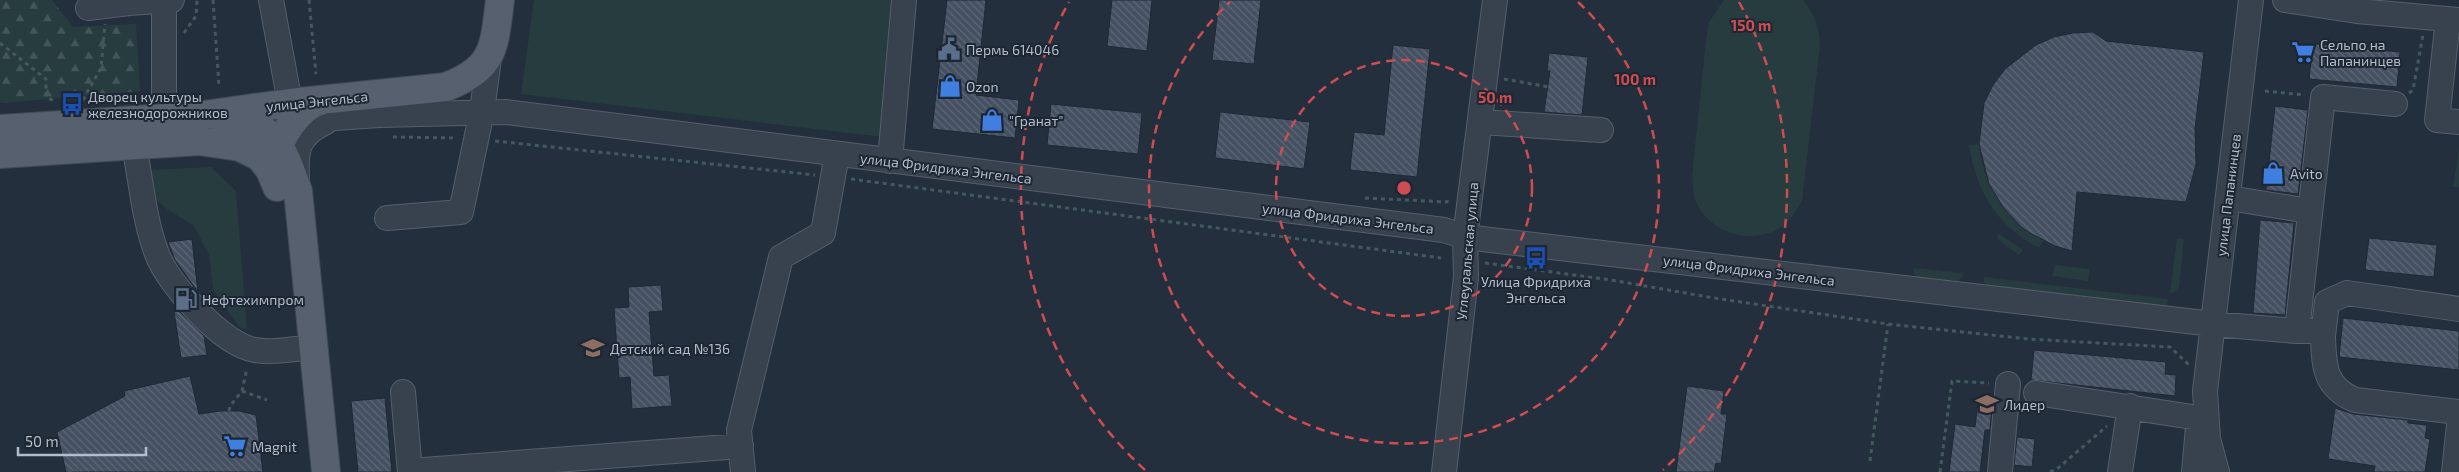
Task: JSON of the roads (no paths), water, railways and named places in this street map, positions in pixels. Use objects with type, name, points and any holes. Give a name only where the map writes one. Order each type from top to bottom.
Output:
[{"type":"main road","points":[[419,90],[446,87],[468,78],[489,58],[500,0]]},
{"type":"main road","name":"улица Энгельса","points":[[0,130],[196,116],[281,127],[334,108],[419,90]]},
{"type":"main road","points":[[196,116],[281,127],[277,157],[288,192],[326,472]]},
{"type":"main road","points":[[184,142],[199,141],[240,147],[260,157],[288,192],[297,350],[310,472]]},
{"type":"main road","name":"улица Энгельса","points":[[0,154],[184,142]]},
{"type":"street","points":[[96,7],[129,2],[172,0]]},
{"type":"street","points":[[271,0],[281,127]]},
{"type":"street","points":[[890,161],[904,0]]},
{"type":"street","name":"Углеуральская улица","points":[[1444,472],[1466,277],[1465,238],[1495,0]]},
{"type":"street","name":"улица Папанинцев","points":[[2217,472],[2208,439],[2206,391],[2252,0]]},
{"type":"street","points":[[2285,0],[2357,11],[2444,19],[2437,120],[2459,122]]},
{"type":"street","points":[[164,1],[164,118]]},
{"type":"street","points":[[388,218],[461,212],[482,111],[489,58]]},
{"type":"street","name":"улица Энгельса","points":[[419,90],[482,111]]},
{"type":"street","points":[[2297,331],[2323,97],[2395,104]]},
{"type":"street","name":"улица Энгельса","points":[[288,192],[300,143],[308,131],[334,108],[482,111]]},
{"type":"street","name":"улица Фридриха Энгельса","points":[[482,111],[506,112],[835,166],[890,161],[1444,230],[1465,238],[2213,324],[2314,331],[2323,336]]},
{"type":"street","points":[[1481,122],[1502,125],[1601,130]]},
{"type":"street","name":"улица Энгельса","points":[[184,142],[281,127]]},
{"type":"street","points":[[134,145],[141,188],[160,262],[195,309],[228,340],[255,350],[297,350]]},
{"type":"street","points":[[743,472],[740,430],[781,257],[824,233],[835,166]]},
{"type":"street","points":[[2229,198],[2310,210]]},
{"type":"street","points":[[2459,309],[2347,293],[2327,302],[2323,336],[2328,374],[2331,382],[2341,393],[2356,400],[2459,412]]},
{"type":"street","points":[[2000,472],[2008,384]]},
{"type":"street","name":"улица Папанинцев","points":[[2194,472],[2199,418],[2206,391]]},
{"type":"street","points":[[403,392],[410,471],[563,466],[741,446]]},
{"type":"street","points":[[2036,393],[2199,418]]},
{"type":"street","points":[[2120,472],[2130,406]]},
{"type":"street","points":[[2454,472],[2459,425]]},
{"type":"place","name":"Пермь 614046","points":[[949,49]]},
{"type":"place","name":"Сельпо на Папанинцев","points":[[2303,52]]},
{"type":"place","name":"Ozon","points":[[950,86]]},
{"type":"place","name":"Дворец культуры железнодорожников","points":[[72,104]]},
{"type":"place","name":"\"Гранат\"","points":[[992,120]]},
{"type":"place","name":"Avito","points":[[2273,173]]},
{"type":"place","name":"Улица Фридриха Энгельса","points":[[1536,258]]},
{"type":"place","name":"Нефтехимпром","points":[[186,299]]},
{"type":"place","name":"Детский сад №136","points":[[593,348]]},
{"type":"place","name":"Лидер","points":[[1987,404]]},
{"type":"place","name":"Magnit","points":[[235,446]]}]
